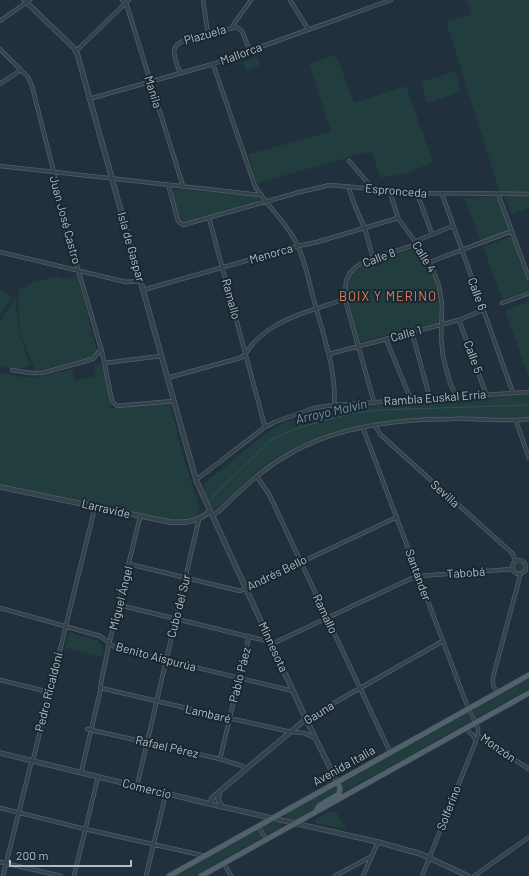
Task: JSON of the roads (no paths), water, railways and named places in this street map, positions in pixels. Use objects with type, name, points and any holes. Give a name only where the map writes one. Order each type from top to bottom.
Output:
[{"type":"main road","name":"Avenida Italia","points":[[169,876],[529,675]]},
{"type":"main road","points":[[201,876],[529,693]]},
{"type":"main road","points":[[314,813],[319,806],[339,794],[340,788],[337,782]]},
{"type":"street","points":[[122,0],[126,3]]},
{"type":"street","points":[[0,21],[27,1],[76,51],[129,0]]},
{"type":"street","points":[[203,0],[208,34]]},
{"type":"street","points":[[231,28],[250,0]]},
{"type":"street","points":[[290,0],[308,29]]},
{"type":"street","name":"Mallorca","points":[[89,99],[213,64],[391,0]]},
{"type":"street","name":"Manila","points":[[126,3],[182,186]]},
{"type":"street","name":"Plazuela","points":[[180,73],[174,55],[174,48],[181,42],[231,28],[238,28],[242,31],[250,51]]},
{"type":"street","name":"Juan José Castro","points":[[0,49],[28,77],[32,86],[55,177],[55,190],[105,363],[112,401],[117,406],[174,401]]},
{"type":"street","name":"Isla de Gaspar","points":[[76,51],[196,480],[210,514]]},
{"type":"street","points":[[213,64],[255,186],[260,195],[288,230],[302,254],[329,354],[336,391],[334,405]]},
{"type":"street","points":[[0,84],[21,70]]},
{"type":"street","points":[[349,161],[374,190]]},
{"type":"street","points":[[0,166],[260,195]]},
{"type":"street","name":"Espronceda","points":[[168,184],[178,221],[182,224],[330,185],[390,192],[442,194],[529,194]]},
{"type":"street","points":[[348,186],[354,206],[365,229],[373,258]]},
{"type":"street","name":"Calle 4","points":[[390,192],[398,218],[430,262],[436,277],[442,306],[441,338],[444,363],[456,396]]},
{"type":"street","points":[[417,193],[432,234]]},
{"type":"street","name":"Calle 6","points":[[442,194],[513,393]]},
{"type":"street","points":[[498,194],[529,278]]},
{"type":"street","name":"Ramallo","points":[[209,218],[265,427]]},
{"type":"street","name":"Menorca","points":[[143,290],[365,229],[398,218]]},
{"type":"street","points":[[416,241],[453,226]]},
{"type":"street","points":[[430,262],[512,231]]},
{"type":"street","name":"Calle 8","points":[[345,299],[346,281],[356,267],[366,260],[418,244]]},
{"type":"street","points":[[0,252],[126,282],[141,281]]},
{"type":"street","points":[[502,303],[529,294]]},
{"type":"street","points":[[167,378],[240,358],[246,355],[252,344],[275,326],[289,318],[345,299],[374,402]]},
{"type":"street","name":"Calle 1","points":[[329,354],[459,320],[483,310]]},
{"type":"street","name":"Calle 5","points":[[459,320],[486,394]]},
{"type":"street","points":[[412,332],[430,398]]},
{"type":"street","points":[[386,339],[411,400]]},
{"type":"street","points":[[12,370],[42,373],[93,359],[101,349]]},
{"type":"street","points":[[105,363],[161,356]]},
{"type":"street","name":"Rambla Euskal Erría","points":[[196,480],[265,427],[314,408],[374,402],[529,392]]},
{"type":"street","name":"Rambla Euskal Erría","points":[[210,514],[218,512],[274,463],[293,452],[329,437],[375,425],[404,421],[454,418],[529,419]]},
{"type":"street","points":[[516,420],[529,458]]},
{"type":"street","name":"Sevilla","points":[[375,425],[380,434],[512,553],[516,561]]},
{"type":"street","name":"Santander","points":[[363,428],[468,708],[475,722]]},
{"type":"street","name":"Ramallo","points":[[257,477],[266,488],[390,752]]},
{"type":"street","name":"Larravide","points":[[0,487],[174,523],[189,522],[210,514]]},
{"type":"street","name":"Pedro Ricaldoni","points":[[3,876],[95,507]]},
{"type":"street","name":"Minnesota","points":[[210,514],[337,782]]},
{"type":"street","name":"Miguel Ángel","points":[[81,773],[92,730],[109,644],[140,517]]},
{"type":"street","name":"Andrés Bello","points":[[129,564],[240,591],[396,517]]},
{"type":"street","name":"Cubo del Sur","points":[[137,786],[199,519]]},
{"type":"street","points":[[520,574],[516,573],[512,569],[512,566],[516,561],[529,563]]},
{"type":"street","points":[[523,562],[525,565],[525,570]]},
{"type":"street","points":[[497,692],[493,685],[493,677],[520,574],[529,567]]},
{"type":"street","name":"Tabobá","points":[[419,576],[512,569]]},
{"type":"street","points":[[119,605],[276,642],[419,576]]},
{"type":"street","name":"Benito Aispurúa","points":[[0,608],[100,636],[116,648],[293,691]]},
{"type":"street","name":"Pablo Páez","points":[[220,760],[249,636]]},
{"type":"street","name":"Gauna","points":[[210,804],[212,798],[306,719],[443,641]]},
{"type":"street","points":[[0,680],[49,692]]},
{"type":"street","name":"Lambaré","points":[[101,688],[156,702],[291,732],[304,733],[315,738]]},
{"type":"street","name":"Monzón","points":[[475,722],[478,728],[478,736],[529,769]]},
{"type":"street","name":"Rafael Pérez","points":[[87,729],[220,760],[242,766],[246,769]]},
{"type":"street","points":[[463,729],[470,731],[475,740]]},
{"type":"street","name":"Solferino","points":[[422,876],[475,740],[478,736]]},
{"type":"street","name":"Comercio","points":[[0,753],[222,807],[378,842],[421,854],[468,876]]},
{"type":"street","points":[[74,876],[98,777]]},
{"type":"street","points":[[220,791],[218,799],[222,807]]},
{"type":"street","points":[[146,876],[166,793]]},
{"type":"street","points":[[0,808],[85,830],[205,856]]},
{"type":"street","points":[[258,826],[266,839]]},
{"type":"street","points":[[474,876],[529,837]]},
{"type":"street","points":[[362,876],[378,842]]},
{"type":"street","points":[[334,876],[372,856]]},
{"type":"street","points":[[0,862],[60,876]]},
{"type":"street","points":[[224,863],[231,876]]},
{"type":"waterway","name":"Arroyo Malvín","points":[[211,498],[271,440],[295,429],[349,414],[379,410],[529,405]]},
{"type":"district","name":"BOIX Y MERINO","points":[[388,296]]}]
